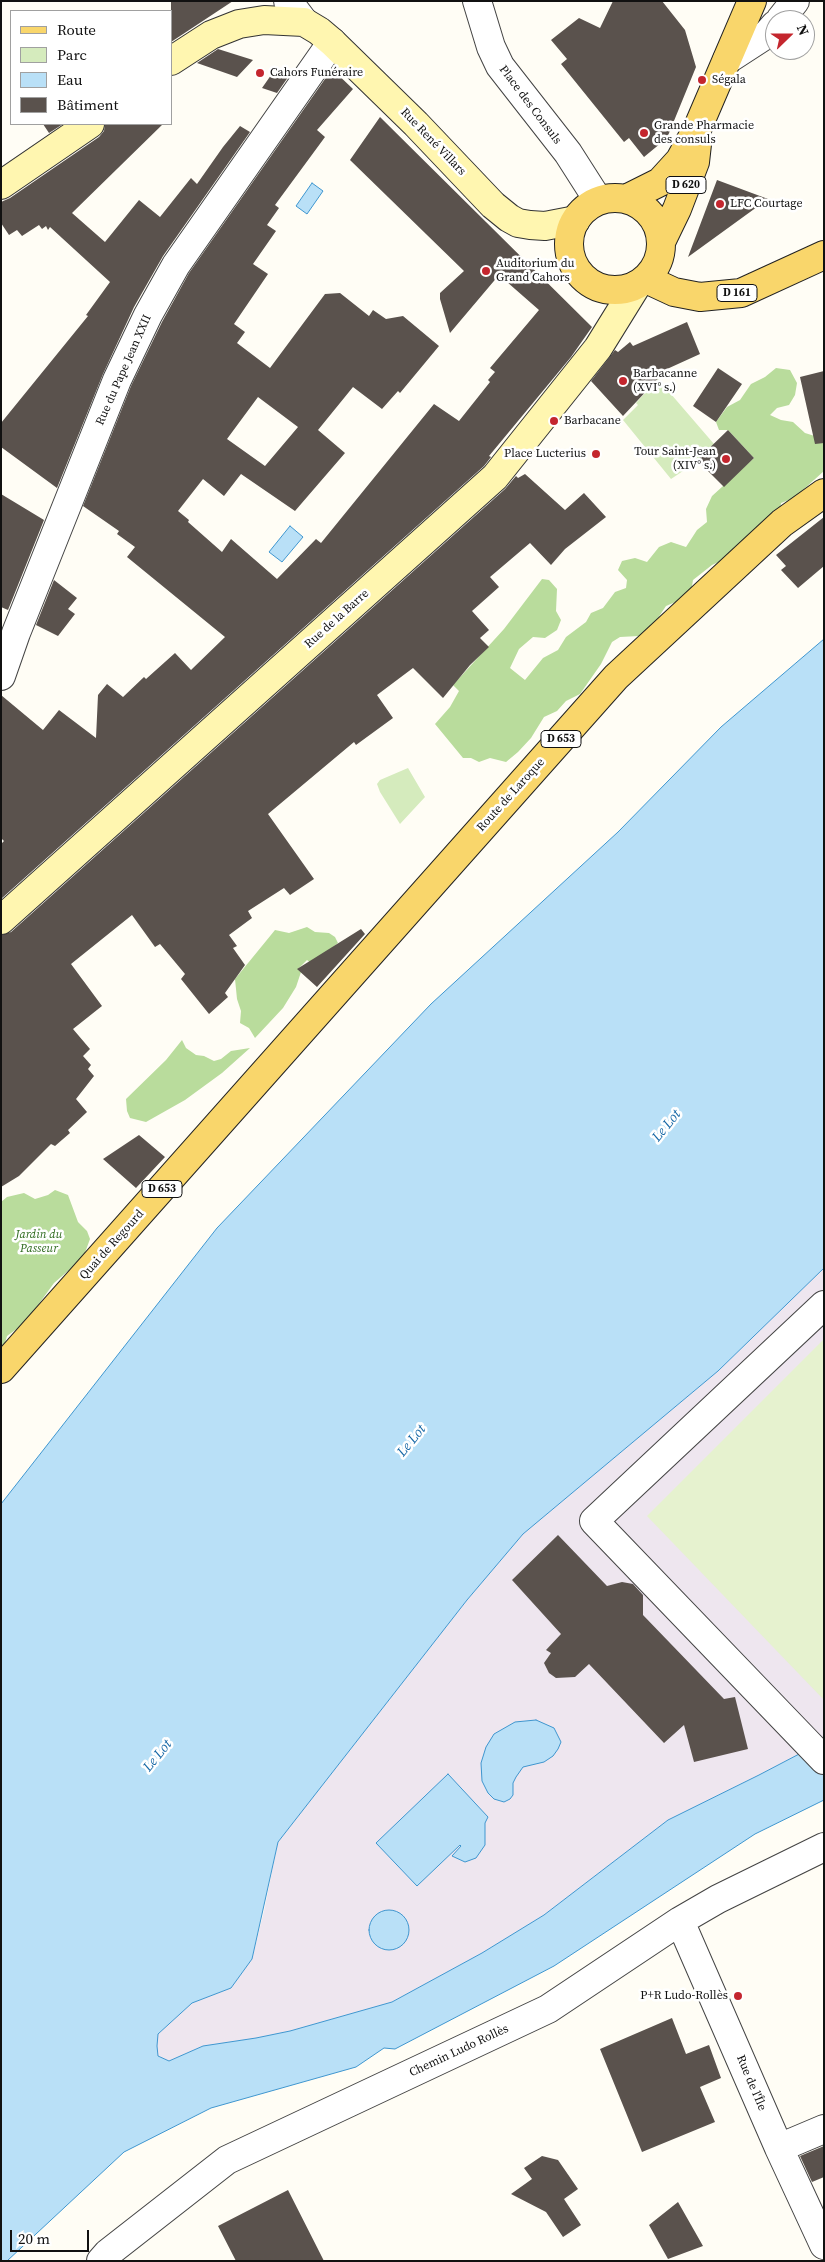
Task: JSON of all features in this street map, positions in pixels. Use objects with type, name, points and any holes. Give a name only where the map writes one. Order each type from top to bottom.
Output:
[{"type":"main road","name":"D 620","points":[[626,199],[660,182],[680,160],[698,128],[752,1]]},
{"type":"main road","points":[[172,60],[211,35],[239,24],[296,12]]},
{"type":"main road","name":"Rue René Villars","points":[[296,12],[332,42],[416,124],[493,205],[509,218],[518,224],[538,226],[576,220]]},
{"type":"main road","points":[[1,185],[89,125]]},
{"type":"main road","name":"D 620","points":[[662,240],[677,209],[695,162],[698,128]]},
{"type":"main road","points":[[626,199],[639,205],[650,214],[658,226],[662,240],[658,261],[642,282],[623,291],[599,288],[587,281],[577,271],[571,258],[570,232],[584,210],[598,200],[626,199]]},
{"type":"main road","name":"D 161","points":[[642,282],[674,292],[700,297],[741,293],[824,255]]},
{"type":"main road","name":"Rue de la Barre","points":[[1,920],[495,477],[598,348],[642,282]]},
{"type":"main road","name":"Route de Laroque","points":[[321,1008],[616,677],[782,523],[824,493]]},
{"type":"main road","name":"Quai de Regourd","points":[[1,1369],[321,1008]]},
{"type":"street","name":"Place des Consuls","points":[[478,1],[491,47],[500,66],[568,153],[598,200]]},
{"type":"street","points":[[727,60],[765,36]]},
{"type":"street","name":"Rue du Pape Jean XXII","points":[[1,676],[16,633],[117,380],[148,315],[176,265],[332,42]]},
{"type":"street","points":[[824,1306],[594,1521],[824,1760]]},
{"type":"street","name":"Chemin Ludo Rollès","points":[[101,2261],[226,2160],[548,2009],[680,1921],[718,1899],[824,1847]]},
{"type":"street","name":"Rue de l'Île","points":[[680,1921],[779,2148],[824,2245]]},
{"type":"street","points":[[779,2148],[824,2129]]},
{"type":"shaded area","points":[[824,1268],[824,1741],[668,1820],[544,1915],[482,1953],[392,2002],[290,2031],[203,2046],[169,2061],[158,2056],[158,2034],[192,2003],[231,1988],[252,1959],[278,1842],[467,1600],[523,1534],[718,1371]]},
{"type":"green space","points":[[776,368],[790,370],[797,383],[795,395],[789,405],[777,408],[770,415],[781,420],[793,422],[805,433],[818,437],[824,427],[824,471],[794,498],[781,503],[780,512],[736,554],[712,565],[693,580],[691,592],[685,598],[666,606],[652,627],[639,636],[620,637],[612,642],[601,664],[580,694],[566,701],[557,711],[544,717],[531,738],[506,762],[490,758],[479,762],[471,758],[463,758],[435,724],[450,707],[459,691],[453,685],[504,629],[542,579],[549,580],[557,589],[556,611],[561,620],[557,630],[545,638],[533,637],[519,649],[510,668],[525,680],[543,658],[558,650],[566,637],[586,622],[591,613],[603,608],[615,592],[626,588],[627,580],[618,570],[622,561],[635,558],[647,562],[659,547],[671,542],[686,547],[697,530],[707,522],[706,509],[712,496],[754,458],[728,430],[719,430],[716,422],[727,407],[740,400],[751,384],[765,377]]},
{"type":"green space","points":[[658,379],[714,444],[698,461],[671,479],[623,420],[638,405],[636,403]]},
{"type":"green space","points":[[408,768],[425,797],[400,824],[377,784],[380,780]]},
{"type":"green space","points":[[307,927],[315,932],[329,933],[335,937],[338,943],[312,964],[307,960],[298,969],[301,972],[296,987],[283,1008],[255,1038],[249,1028],[240,1023],[241,1011],[237,999],[235,979],[275,930],[289,933]]},
{"type":"green space","points":[[182,1040],[186,1048],[196,1055],[204,1056],[214,1061],[221,1059],[231,1051],[250,1048],[222,1073],[185,1100],[146,1122],[130,1118],[126,1099],[166,1060]]},
{"type":"green space","name":"Jardin du Passeur","points":[[55,1190],[68,1195],[78,1222],[87,1231],[90,1239],[83,1258],[54,1283],[25,1323],[7,1336],[1,1357],[1,1202],[7,1197],[24,1193],[35,1199],[48,1195]]},
{"type":"green space","points":[[824,1339],[824,1700],[647,1516]]},
{"type":"water","points":[[312,183],[323,191],[307,214],[296,206]]},
{"type":"water","points":[[290,526],[303,537],[282,562],[269,552]]},
{"type":"water","name":"Le Lot","points":[[824,639],[824,1268],[718,1371],[523,1534],[467,1600],[278,1842],[252,1959],[231,1988],[192,2003],[158,2034],[158,2056],[169,2061],[203,2046],[290,2031],[392,2002],[482,1953],[544,1915],[668,1820],[824,1741],[824,1800],[755,1834],[554,1966],[395,2049],[384,2048],[356,2067],[211,2108],[124,2152],[7,2261],[1,2261],[1,1504],[217,1228],[431,1004],[618,832],[721,727]]},
{"type":"water","points":[[536,1720],[554,1728],[561,1742],[558,1749],[553,1756],[544,1762],[523,1767],[513,1783],[513,1795],[510,1799],[504,1802],[494,1799],[488,1793],[482,1781],[481,1763],[486,1747],[494,1734],[515,1722]]},
{"type":"water","points":[[448,1774],[488,1817],[485,1823],[485,1845],[476,1858],[465,1862],[452,1856],[460,1845],[417,1886],[376,1843]]},
{"type":"water","points":[[389,1910],[403,1916],[409,1930],[403,1944],[389,1950],[375,1944],[369,1930],[375,1916]]},
{"type":"building","points":[[171,1],[233,1],[172,41]]},
{"type":"building","points":[[613,1],[662,1],[685,30],[696,67],[667,138],[644,157],[629,138],[624,142],[561,64],[567,59],[551,40],[579,18],[600,28]]},
{"type":"building","points":[[218,49],[253,60],[237,77],[197,63]]},
{"type":"building","points":[[276,68],[291,73],[277,93],[262,88]]},
{"type":"building","points":[[332,69],[353,89],[317,130],[325,137],[275,205],[279,208],[267,225],[276,231],[253,264],[268,274],[234,324],[245,332],[237,343],[270,368],[325,294],[340,293],[369,316],[373,310],[386,319],[403,316],[439,346],[400,393],[398,391],[382,409],[353,387],[318,430],[345,453],[295,511],[241,474],[224,496],[203,479],[178,511],[222,552],[231,539],[277,579],[316,539],[321,543],[434,404],[459,421],[490,382],[488,380],[495,372],[490,368],[539,310],[499,275],[450,333],[440,293],[464,271],[350,160],[380,117],[592,327],[571,357],[489,456],[491,457],[484,466],[1,899],[1,844],[4,841],[1,838],[1,695],[43,730],[59,710],[96,738],[98,695],[107,684],[123,697],[144,677],[146,679],[175,653],[191,670],[225,637],[127,557],[135,547],[117,534],[119,531],[83,506],[131,386],[162,322],[189,273]],"holes":[[[258,397],[298,427],[265,466],[227,439]]]},
{"type":"building","points":[[44,125],[61,125],[49,133]]},
{"type":"building","points":[[105,125],[162,125],[72,213],[105,242],[139,200],[160,217],[191,178],[197,184],[240,126],[250,132],[163,256],[134,307],[103,374],[57,488],[1,447],[1,423],[88,316],[86,315],[110,282],[50,227],[48,230],[46,226],[42,229],[39,225],[22,236],[17,230],[9,235],[1,223],[1,202],[10,198],[99,137],[104,131]]},
{"type":"building","points":[[717,180],[768,199],[688,257]]},
{"type":"building","points":[[687,322],[700,354],[667,369],[623,416],[591,381],[615,350],[618,352],[630,342],[633,346]]},
{"type":"building","points":[[718,368],[742,384],[716,422],[693,406]]},
{"type":"building","points":[[824,371],[824,443],[815,444],[800,377]]},
{"type":"building","name":"Tour Saint-Jean (XIV° s.)","points":[[728,430],[754,458],[724,487],[697,460]]},
{"type":"building","points":[[525,474],[565,510],[584,493],[606,517],[565,549],[551,565],[530,543],[490,577],[499,587],[472,611],[489,630],[480,638],[489,647],[470,665],[443,698],[413,668],[377,695],[393,718],[356,745],[354,742],[268,814],[314,879],[290,895],[284,888],[248,911],[252,918],[229,935],[237,946],[233,948],[245,965],[225,993],[228,997],[209,1014],[181,979],[185,974],[160,944],[155,947],[132,915],[71,964],[102,1006],[73,1029],[90,1049],[83,1056],[91,1065],[88,1069],[94,1076],[76,1099],[87,1112],[68,1130],[70,1133],[55,1146],[51,1144],[19,1176],[1,1187],[1,935],[11,932],[505,489],[516,476],[518,478]]},
{"type":"building","points":[[1,494],[44,520],[8,610],[1,607]]},
{"type":"building","points":[[824,517],[824,566],[798,588],[781,570],[786,566],[776,555]]},
{"type":"building","points":[[54,580],[77,598],[68,609],[75,614],[58,636],[36,625]]},
{"type":"building","points":[[361,929],[365,934],[317,987],[297,969]]},
{"type":"building","points":[[139,1135],[165,1157],[136,1188],[103,1159]]},
{"type":"building","points":[[558,1535],[607,1586],[622,1582],[633,1584],[643,1595],[643,1615],[724,1699],[735,1697],[748,1749],[694,1762],[684,1725],[664,1743],[589,1664],[575,1677],[556,1678],[549,1673],[544,1663],[551,1653],[546,1650],[561,1634],[512,1580]]},
{"type":"building","points":[[672,2018],[686,2054],[709,2045],[721,2078],[700,2087],[715,2122],[642,2152],[600,2049]]},
{"type":"building","points":[[824,2146],[824,2177],[812,2182],[800,2156]]},
{"type":"building","points":[[542,2156],[558,2160],[578,2189],[564,2199],[581,2225],[563,2237],[546,2212],[511,2194],[532,2179],[524,2168]]},
{"type":"building","points":[[288,2190],[324,2261],[236,2261],[218,2226]]},
{"type":"building","points":[[678,2202],[703,2246],[668,2259],[649,2225]]},
{"type":"place","name":"Cahors Funéraire","points":[[260,73]]},
{"type":"place","name":"Ségala","points":[[702,80]]},
{"type":"place","name":"Grande Pharmacie des consuls","points":[[644,133]]},
{"type":"place","name":"LFC Courtage","points":[[720,204]]},
{"type":"place","name":"Auditorium du Grand Cahors","points":[[486,271]]},
{"type":"place","name":"Barbacanne (XVI° s.)","points":[[623,381]]},
{"type":"place","name":"Barbacane","points":[[554,421]]},
{"type":"place","name":"Place Lucterius","points":[[596,454]]},
{"type":"place","name":"Tour Saint-Jean (XIV° s.)","points":[[726,459]]},
{"type":"place","name":"P+R Ludo-Rollès","points":[[738,1996]]}]
